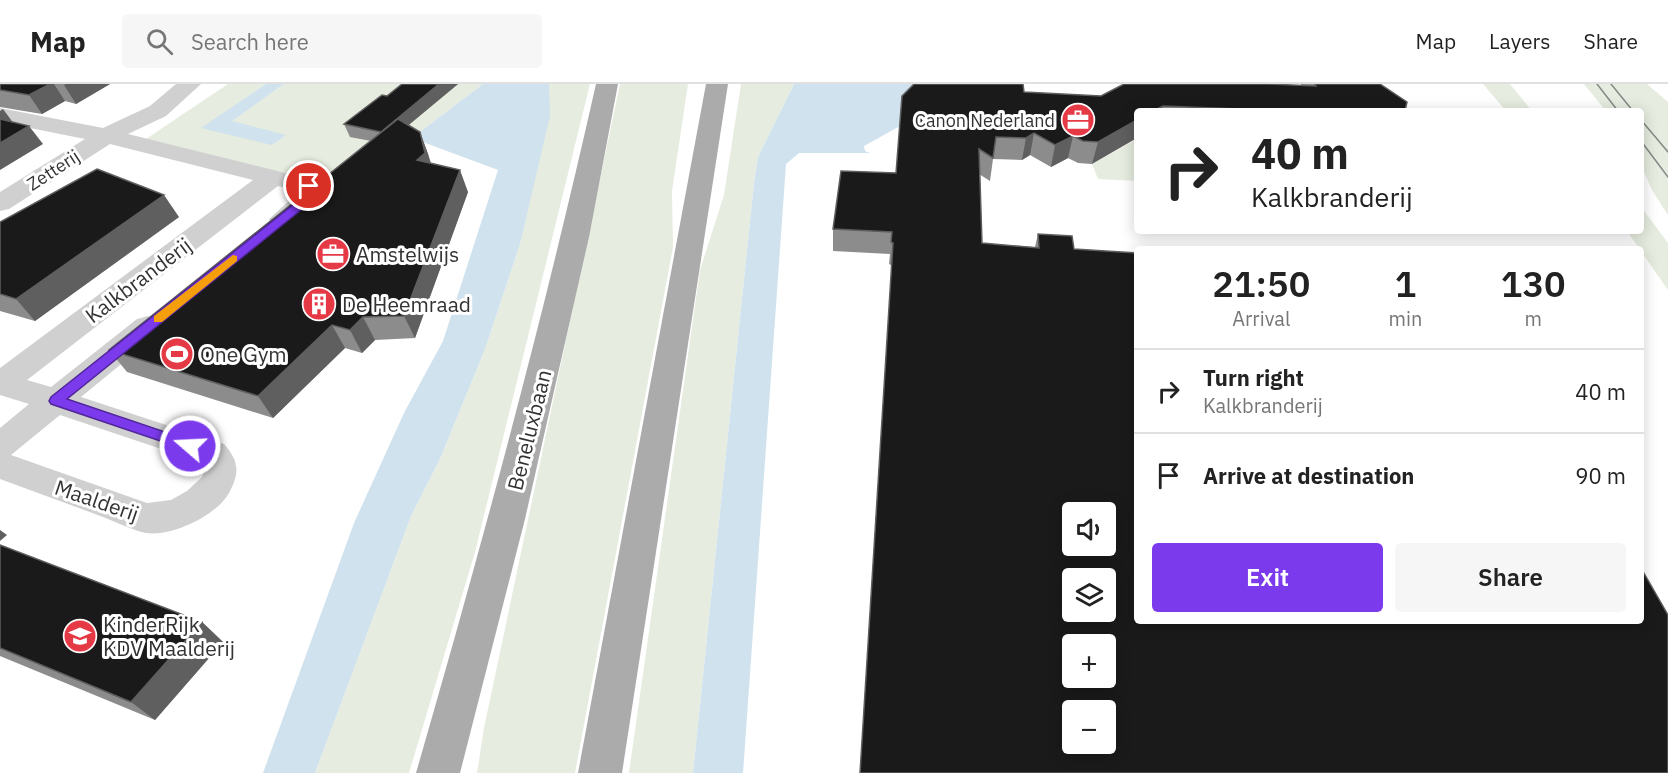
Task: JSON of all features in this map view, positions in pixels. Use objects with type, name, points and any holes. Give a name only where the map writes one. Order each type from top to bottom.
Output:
[{"type":"main road","name":"Beneluxbaan","points":[[438,773],[513,496],[575,237],[607,84]]},
{"type":"main road","points":[[600,773],[717,84]]},
{"type":"street","name":"Zetterij","points":[[106,136],[127,112],[160,84]]},
{"type":"street","name":"Zetterij","points":[[0,203],[106,136],[158,111],[190,84]]},
{"type":"street","points":[[0,115],[106,136],[309,186],[313,191],[308,198],[261,236]]},
{"type":"street","name":"Kalkbranderij","points":[[1,384],[273,177]]},
{"type":"street","name":"Kalkbranderij","points":[[0,446],[168,311]]},
{"type":"street","name":"Maalderij","points":[[0,465],[147,518],[171,515],[196,504],[211,492],[221,477],[219,459],[212,453],[1,384]]},
{"type":"shaded area","points":[[228,84],[266,84],[202,128],[231,121],[284,84],[483,84],[412,138],[339,185],[143,141]]},
{"type":"shaded area","points":[[549,84],[590,84],[475,552],[409,773],[315,773],[411,516],[440,459],[485,349],[520,244]]},
{"type":"shaded area","points":[[620,84],[688,84],[672,191],[673,247],[575,773],[477,773],[484,728]]},
{"type":"shaded area","points":[[741,84],[794,84],[758,157],[754,183],[693,773],[629,773],[700,270],[724,195]]},
{"type":"shaded area","points":[[1483,84],[1510,84],[1530,108],[1503,108]]},
{"type":"shaded area","points":[[1584,84],[1647,84],[1668,102],[1668,215],[1652,190],[1644,172],[1644,108],[1604,108]]},
{"type":"shaded area","points":[[1134,141],[1134,181],[1098,179],[1092,164]]},
{"type":"shaded area","points":[[1644,211],[1668,243],[1668,290],[1644,255],[1644,246],[1637,246],[1629,234],[1644,234]]},
{"type":"water","points":[[266,84],[284,84],[232,121],[286,135],[272,145],[201,128]]},
{"type":"water","points":[[483,84],[549,84],[550,116],[520,244],[485,349],[440,459],[411,516],[315,773],[263,773],[354,523],[404,413],[443,341],[498,170],[412,138]]},
{"type":"water","points":[[794,84],[990,84],[902,117],[900,126],[864,146],[865,151],[870,153],[799,153],[786,164],[743,773],[693,773],[754,183],[758,157]]},
{"type":"building","points":[[0,84],[50,84],[29,95],[0,90]]},
{"type":"building","points":[[402,84],[439,84],[381,132],[344,124],[382,95],[387,96]]},
{"type":"building","points":[[914,84],[1023,84],[1024,92],[1101,96],[1124,84],[1316,86],[1315,84],[1380,84],[1407,102],[1406,108],[1163,106],[1134,108],[1134,122],[1098,142],[1083,141],[1073,136],[1055,145],[1034,133],[1026,138],[996,137],[993,158],[979,149],[982,243],[1039,248],[1038,234],[1072,236],[1074,249],[1134,253],[1134,624],[1644,624],[1644,573],[1668,615],[1668,773],[860,773],[893,243],[891,242],[892,232],[833,229],[841,171],[896,173],[902,96]]},
{"type":"building","points":[[0,119],[29,126],[0,143]]},
{"type":"building","name":"De Heemraad","points":[[398,119],[420,132],[425,153],[417,160],[460,170],[404,316],[363,317],[350,330],[332,325],[258,396],[109,350]]},
{"type":"building","points":[[97,169],[164,195],[16,299],[0,294],[0,222]]},
{"type":"building","points":[[0,545],[202,622],[131,702],[0,648]]},
{"type":"tram line","points":[[1597,84],[1616,108]]},
{"type":"tram line","points":[[1611,84],[1631,108]]},
{"type":"tram line","points":[[1644,124],[1668,152]]},
{"type":"tram line","points":[[1644,145],[1668,177]]},
{"type":"slow traffic","points":[[158,319],[233,259]]},
{"type":"place","name":"Canon Nederland","points":[[1078,120]]},
{"type":"place","name":"Amstelwijs","points":[[333,254]]},
{"type":"place","name":"De Heemraad","points":[[319,304]]},
{"type":"place","name":"One Gym","points":[[177,354]]},
{"type":"place","name":"KinderRijk KDV Maalderij","points":[[80,636]]},
{"type":"route","points":[[190,446],[56,401],[308,198],[313,191],[309,186]]}]
